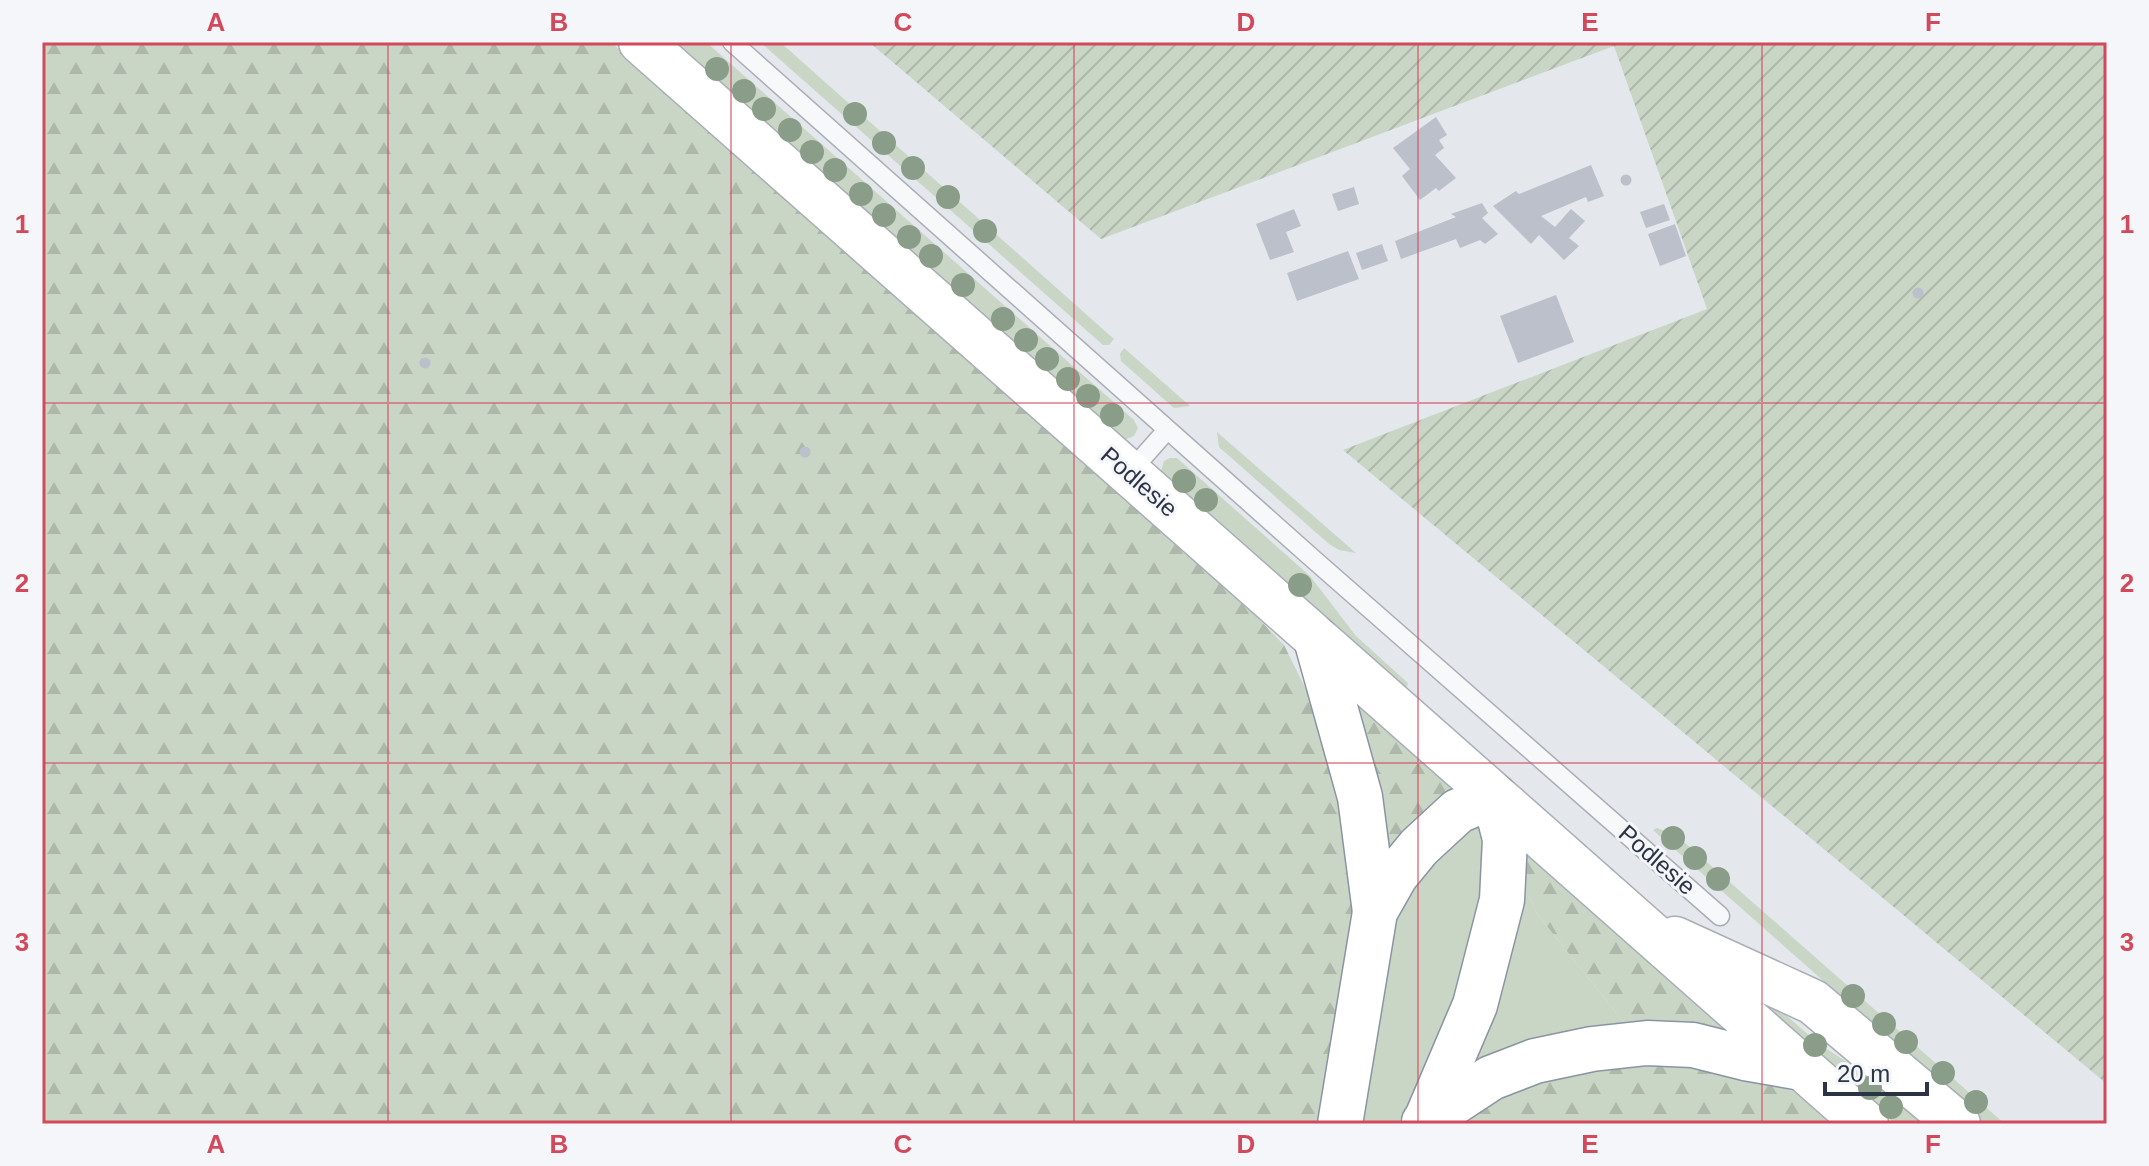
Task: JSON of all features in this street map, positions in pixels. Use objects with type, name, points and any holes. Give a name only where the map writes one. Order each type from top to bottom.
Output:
[{"type":"main road","name":"Podlesie","points":[[641,42],[1866,1124]]},
{"type":"main road","points":[[1316,639],[1360,797],[1375,912],[1340,1124]]},
{"type":"main road","points":[[1375,912],[1396,875],[1419,847],[1458,811],[1494,796],[1505,839],[1502,900],[1475,1005],[1424,1122]]},
{"type":"main road","name":"Podlesie","points":[[1637,923],[1813,1002],[1958,1124]]},
{"type":"main road","points":[[1424,1122],[1491,1078],[1535,1061],[1592,1049],[1647,1043],[1693,1045],[1802,1068]]},
{"type":"lane","name":"Podlesie","points":[[732,42],[1720,916]]},
{"type":"lane","points":[[1129,473],[1167,430]]},
{"type":"green space","points":[[42,42],[611,42],[1223,582],[1284,645],[1327,732],[1343,789],[1357,925],[1325,1124],[42,1124]]},
{"type":"green space","points":[[665,42],[706,42],[1134,420],[1138,428],[1134,436],[1122,441]]},
{"type":"green space","points":[[760,42],[780,42],[1114,339],[1109,345],[1103,345]]},
{"type":"green space","points":[[869,42],[2107,42],[2107,1084],[1343,450],[1707,309],[1614,46],[1101,239]]},
{"type":"green space","points":[[1124,348],[1190,406],[1174,408],[1121,361],[1120,354]]},
{"type":"green space","points":[[1217,432],[1356,553],[1339,550],[1329,544],[1219,447]]},
{"type":"green space","points":[[1177,458],[1310,576],[1356,636],[1408,683],[1407,687],[1404,689],[1160,474],[1164,461]]},
{"type":"green space","points":[[1355,698],[1460,789],[1386,871]]},
{"type":"green space","points":[[1486,814],[1487,905],[1429,1079],[1397,1124],[1358,1124],[1393,909],[1418,870]]},
{"type":"green space","points":[[1657,828],[1676,835],[2005,1124],[1985,1124],[1653,830]]},
{"type":"green space","points":[[1527,849],[1735,1033],[1630,1030],[1538,915],[1516,871]]},
{"type":"green space","points":[[1516,871],[1538,915],[1630,1030],[1455,1087]]},
{"type":"green space","points":[[1762,994],[1819,1044],[1901,1097],[1931,1124],[1895,1124],[1755,1001]]},
{"type":"green space","points":[[1651,1059],[1756,1076],[1802,1095],[1834,1124],[1456,1124],[1514,1084]]},
{"type":"building","points":[[1436,117],[1447,135],[1439,140],[1444,148],[1435,155],[1456,178],[1420,200],[1402,176],[1410,169],[1393,148]]},
{"type":"building","points":[[1591,165],[1604,196],[1588,202],[1586,197],[1541,216],[1555,227],[1571,209],[1585,221],[1569,238],[1579,246],[1564,260],[1539,235],[1531,244],[1493,206],[1516,191],[1519,194]]},
{"type":"building","points":[[1626,174],[1632,180],[1626,186],[1620,180]]},
{"type":"building","points":[[1354,187],[1359,204],[1338,211],[1332,194]]},
{"type":"building","points":[[1482,203],[1488,213],[1482,218],[1498,234],[1485,244],[1480,240],[1460,248],[1456,239],[1401,259],[1395,241],[1456,217],[1451,214]]},
{"type":"building","points":[[1664,204],[1670,220],[1646,228],[1640,212]]},
{"type":"building","points":[[1294,209],[1301,226],[1286,232],[1294,252],[1270,260],[1256,224]]},
{"type":"building","points":[[1675,224],[1686,256],[1660,266],[1648,234]]},
{"type":"building","points":[[1382,244],[1388,261],[1362,270],[1356,253]]},
{"type":"building","points":[[1348,251],[1359,279],[1297,301],[1287,273]]},
{"type":"building","points":[[1918,287],[1924,293],[1918,299],[1912,293]]},
{"type":"building","points":[[1556,295],[1574,342],[1518,363],[1500,316]]},
{"type":"building","points":[[425,357],[431,363],[425,369],[419,363]]},
{"type":"building","points":[[805,446],[811,452],[805,458],[799,452]]}]
